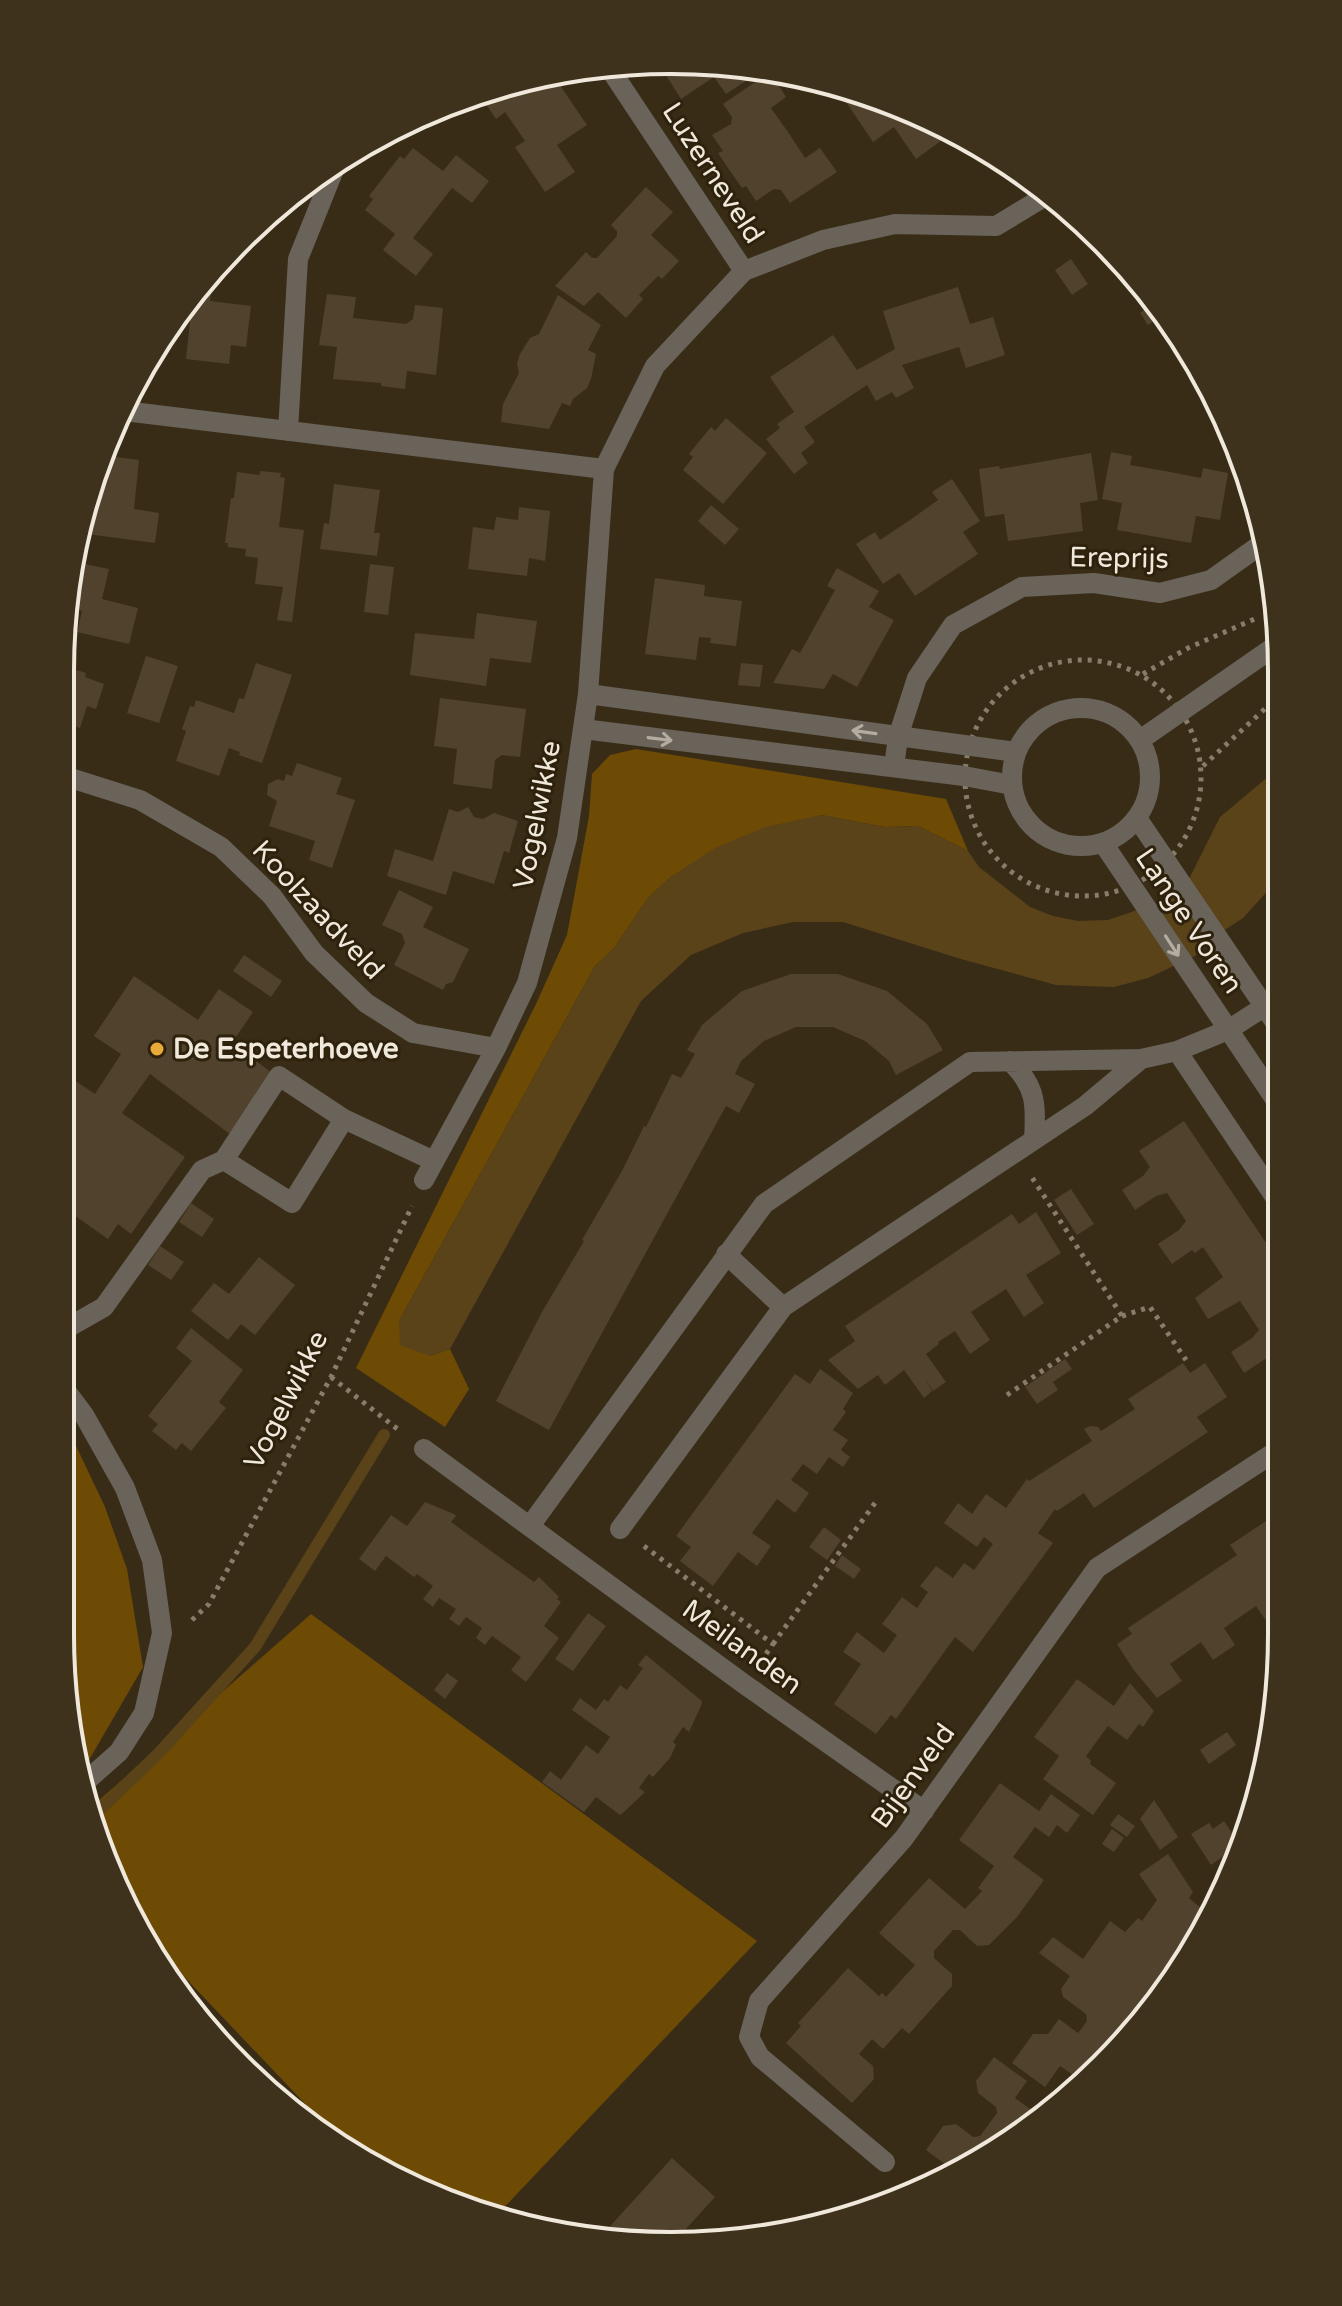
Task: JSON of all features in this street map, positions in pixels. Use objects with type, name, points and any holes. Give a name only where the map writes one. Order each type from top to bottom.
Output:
[{"type":"street","name":"Luzerneveld","points":[[615,77],[744,271]]},
{"type":"street","points":[[288,431],[298,259],[329,182]]},
{"type":"street","name":"Vogelwikke","points":[[424,1180],[496,1048],[527,983],[567,838],[588,694],[604,469],[655,366],[744,271],[823,240],[895,224],[996,226],[1038,200]]},
{"type":"street","points":[[134,412],[604,469]]},
{"type":"street","name":"Ereprijs","points":[[894,767],[898,737],[917,678],[953,625],[1022,587],[1094,583],[1160,593],[1211,580],[1255,548]]},
{"type":"street","points":[[1140,740],[1267,651]]},
{"type":"street","points":[[588,694],[1016,752]]},
{"type":"street","points":[[1085,708],[1106,712],[1125,724],[1140,740],[1148,758],[1151,779],[1147,800],[1137,818],[1122,833],[1103,843],[1083,846],[1062,844],[1043,836],[1028,822],[1017,804],[1012,768],[1016,752],[1028,733],[1044,719],[1064,710],[1085,708]]},
{"type":"street","points":[[583,729],[964,776],[1012,785]]},
{"type":"street","name":"Koolzaadveld","points":[[74,779],[140,800],[221,847],[272,896],[314,953],[366,1003],[413,1033],[496,1048]]},
{"type":"street","name":"Lange Voren","points":[[1137,818],[1238,967],[1268,997]]},
{"type":"street","name":"Lange Voren","points":[[1103,843],[1268,1089]]},
{"type":"street","name":"Lange Voren","points":[[1228,1030],[1268,1004]]},
{"type":"street","points":[[530,1526],[764,1204],[970,1062],[1141,1059],[1177,1051],[1228,1030]]},
{"type":"street","points":[[1177,1051],[1268,1187]]},
{"type":"street","points":[[620,1529],[783,1307],[1085,1106],[1141,1059]]},
{"type":"street","points":[[1010,1061],[1029,1083],[1036,1104],[1034,1140]]},
{"type":"street","points":[[74,1324],[104,1307],[202,1170],[224,1160],[279,1076],[344,1119],[434,1161]]},
{"type":"street","points":[[224,1160],[292,1203],[344,1119]]},
{"type":"street","points":[[726,1254],[783,1307]]},
{"type":"street","points":[[74,1402],[125,1488],[152,1560],[162,1633],[144,1713],[119,1752],[91,1777]]},
{"type":"street","name":"Meilanden","points":[[424,1449],[744,1684],[924,1811]]},
{"type":"street","name":"Bijenveld","points":[[885,2162],[760,2057],[749,2037],[759,2001],[904,1838],[1097,1568],[1268,1456]]},
{"type":"path","points":[[1143,674],[1188,648],[1264,616]]},
{"type":"path","points":[[1074,659],[1109,661],[1143,674],[1165,690],[1178,713],[1196,737],[1202,767],[1201,802],[1188,835],[1138,895],[1093,897],[1054,893],[1018,877],[988,850],[970,815],[964,776],[969,745],[984,712],[1008,685],[1039,667],[1074,659]]},
{"type":"path","points":[[1202,767],[1268,706]]},
{"type":"path","points":[[1015,1152],[1122,1316]]},
{"type":"path","name":"Vogelwikke","points":[[162,1633],[189,1622],[209,1604],[331,1377],[424,1180]]},
{"type":"path","points":[[1007,1395],[1122,1316],[1150,1307],[1186,1360]]},
{"type":"path","points":[[331,1377],[424,1449]]},
{"type":"path","points":[[744,1684],[875,1503]]},
{"type":"path","points":[[620,1529],[773,1644]]},
{"type":"shaded area","points":[[636,749],[946,799],[968,851],[918,826],[885,827],[821,815],[672,876],[648,898],[614,948],[595,966],[399,1321],[430,1356],[450,1349],[469,1389],[445,1427],[356,1368],[567,935],[589,816],[592,774],[610,755]]},
{"type":"shaded area","points":[[1268,777],[1268,890],[1243,918],[1195,956],[1148,978],[1114,987],[1056,985],[843,922],[793,922],[743,933],[691,955],[641,1001],[450,1349],[430,1356],[400,1345],[399,1321],[595,966],[614,948],[648,898],[672,876],[715,848],[765,827],[821,815],[885,827],[918,826],[968,851],[979,867],[1030,907],[1078,921],[1108,920],[1158,903],[1190,877],[1220,817]]},
{"type":"shaded area","points":[[74,1442],[105,1507],[127,1569],[143,1667],[89,1760],[85,1751],[75,1674]]},
{"type":"shaded area","points":[[311,1614],[757,1941],[504,2208],[443,2187],[407,2170],[372,2152],[314,2114],[175,1967],[154,1934],[119,1863],[98,1801]]},
{"type":"building","points":[[665,74],[749,79],[726,94],[714,77],[681,99]]},
{"type":"building","points":[[758,80],[777,83],[786,97],[771,108],[805,158],[820,148],[837,172],[790,203],[781,190],[774,189],[756,201],[746,186],[742,188],[718,153],[723,151],[712,135],[731,124],[732,117],[723,104]]},
{"type":"building","points":[[559,84],[587,125],[557,145],[575,172],[545,192],[515,147],[525,141],[505,112],[496,119],[486,104]]},
{"type":"building","points":[[845,100],[899,119],[942,140],[916,159],[894,127],[873,142]]},
{"type":"building","points":[[413,148],[443,171],[456,155],[489,181],[472,203],[452,188],[413,238],[433,254],[416,276],[383,250],[395,234],[365,210],[373,199],[369,196],[400,156],[404,159]]},
{"type":"building","points":[[646,187],[673,212],[651,235],[679,261],[662,279],[658,276],[639,295],[643,299],[626,318],[598,292],[584,306],[555,286],[586,252],[597,258],[617,236],[611,225]]},
{"type":"building","points":[[1071,259],[1088,284],[1072,295],[1055,270]]},
{"type":"building","points":[[958,287],[970,324],[993,317],[1005,355],[966,368],[959,347],[902,365],[914,388],[896,398],[892,392],[876,401],[867,385],[804,427],[815,442],[801,453],[808,463],[794,474],[766,439],[780,428],[777,424],[794,412],[770,377],[833,335],[857,370],[895,349],[883,311]]},
{"type":"building","points":[[211,290],[210,301],[251,306],[246,347],[231,345],[229,364],[186,359],[190,317]]},
{"type":"building","points":[[327,294],[356,297],[353,318],[406,324],[413,319],[415,305],[443,308],[436,375],[407,371],[405,389],[381,386],[381,383],[333,379],[337,347],[319,345]]},
{"type":"building","points":[[558,295],[601,325],[588,350],[596,354],[587,388],[573,399],[570,406],[562,403],[549,429],[501,422],[503,404],[519,373],[517,363],[520,354],[530,338],[539,334]]},
{"type":"building","points":[[1146,309],[1154,321],[1148,325],[1140,313]]},
{"type":"building","points":[[726,418],[767,453],[723,504],[683,470],[693,457],[689,454],[701,439],[711,427],[715,431]]},
{"type":"building","points":[[1111,452],[1132,456],[1130,465],[1201,478],[1203,468],[1228,473],[1220,520],[1196,516],[1191,543],[1117,530],[1122,503],[1102,499]]},
{"type":"building","points":[[1091,453],[1098,500],[1080,503],[1083,531],[1008,541],[1004,514],[985,517],[979,469],[999,466],[1000,469]]},
{"type":"building","points":[[114,457],[139,460],[134,509],[159,513],[155,543],[90,534]]},
{"type":"building","points":[[260,471],[281,473],[280,477],[285,478],[279,527],[304,530],[292,622],[277,620],[283,587],[255,584],[258,558],[245,556],[246,549],[228,547],[225,543],[237,472],[260,475]]},
{"type":"building","points":[[952,479],[980,521],[963,532],[978,554],[915,596],[899,573],[883,584],[856,544],[875,532],[880,540],[910,520],[938,500],[932,492]]},
{"type":"building","points":[[334,484],[380,490],[374,533],[380,533],[377,556],[320,549],[324,523],[329,524]]},
{"type":"building","points":[[711,505],[739,529],[725,545],[698,521]]},
{"type":"building","points":[[519,507],[550,511],[545,561],[529,558],[527,576],[468,569],[473,527],[494,530],[496,517],[518,520]]},
{"type":"building","points":[[84,564],[109,569],[102,599],[138,608],[129,644],[77,632],[82,611],[77,610]]},
{"type":"building","points":[[370,564],[394,567],[388,615],[364,612]]},
{"type":"building","points":[[837,568],[879,591],[869,607],[894,620],[857,687],[833,674],[824,689],[773,683],[792,649],[800,653],[835,590],[827,586]]},
{"type":"building","points":[[655,578],[705,585],[704,596],[742,601],[736,646],[710,643],[711,638],[699,637],[696,660],[645,654]]},
{"type":"building","points":[[477,613],[537,621],[531,663],[490,658],[486,686],[410,675],[415,633],[474,639]]},
{"type":"building","points":[[146,656],[178,666],[159,723],[127,713]]},
{"type":"building","points":[[256,663],[292,675],[262,763],[229,748],[219,776],[176,761],[190,706],[194,707],[196,700],[234,713],[239,698],[244,699]]},
{"type":"building","points":[[741,663],[763,665],[760,687],[738,685]]},
{"type":"building","points":[[74,669],[104,684],[96,709],[87,706],[80,728],[74,726]]},
{"type":"building","points":[[440,698],[526,709],[520,757],[502,755],[495,760],[492,789],[453,784],[457,749],[434,746]]},
{"type":"building","points":[[297,763],[342,778],[336,794],[355,800],[332,868],[309,860],[315,841],[269,826],[277,801],[267,795],[268,784],[278,779],[284,781],[286,774],[292,776]]},
{"type":"building","points":[[468,807],[474,817],[483,819],[494,813],[518,821],[509,853],[504,851],[494,884],[453,871],[446,895],[387,876],[395,849],[433,861],[449,809],[458,812]]},
{"type":"building","points":[[399,890],[433,907],[423,927],[469,949],[453,982],[446,984],[443,990],[394,965],[405,943],[402,934],[382,925]]},
{"type":"building","points":[[244,955],[282,981],[271,997],[233,971]]},
{"type":"building","points":[[791,974],[838,974],[887,991],[927,1024],[943,1050],[896,1075],[889,1061],[865,1041],[833,1027],[796,1027],[764,1041],[741,1061],[735,1074],[755,1084],[739,1113],[726,1106],[549,1430],[496,1401],[672,1074],[681,1078],[695,1054],[687,1050],[702,1025],[742,991]]},
{"type":"building","points":[[134,976],[198,1020],[219,989],[253,1012],[232,1043],[276,1076],[231,1135],[150,1074],[122,1113],[185,1157],[131,1234],[118,1224],[108,1239],[74,1215],[74,1080],[95,1094],[121,1054],[94,1036]]},
{"type":"building","points":[[1184,1121],[1268,1246],[1268,1363],[1265,1359],[1244,1373],[1231,1352],[1259,1330],[1240,1301],[1208,1319],[1195,1298],[1223,1277],[1203,1247],[1195,1253],[1192,1250],[1172,1264],[1158,1244],[1179,1230],[1186,1221],[1167,1193],[1156,1196],[1135,1210],[1122,1190],[1143,1176],[1150,1167],[1139,1151]]},
{"type":"building","points":[[1071,1189],[1094,1224],[1077,1235],[1054,1200]]},
{"type":"building","points":[[191,1203],[214,1219],[202,1237],[179,1222]]},
{"type":"building","points":[[1036,1212],[1061,1253],[1026,1275],[1044,1303],[1024,1317],[1006,1289],[971,1312],[990,1340],[970,1354],[955,1331],[938,1342],[926,1354],[946,1382],[933,1391],[925,1379],[932,1391],[924,1398],[904,1370],[885,1385],[878,1375],[858,1389],[828,1360],[855,1341],[845,1326],[1012,1214],[1019,1224]]},
{"type":"building","points":[[160,1246],[184,1262],[171,1280],[148,1265]]},
{"type":"building","points":[[259,1257],[295,1285],[255,1335],[241,1324],[228,1340],[191,1311],[214,1283],[229,1294]]},
{"type":"building","points":[[191,1328],[243,1370],[219,1402],[226,1408],[191,1451],[182,1443],[176,1450],[152,1431],[158,1424],[148,1416],[192,1361],[176,1348]]},
{"type":"building","points":[[1065,1359],[1072,1369],[1053,1382],[1058,1390],[1037,1404],[1025,1387]]},
{"type":"building","points":[[1183,1363],[1190,1373],[1205,1363],[1227,1397],[1197,1417],[1208,1432],[1094,1508],[1084,1493],[1057,1511],[1055,1509],[1038,1533],[1053,1543],[973,1652],[955,1637],[896,1719],[891,1715],[876,1734],[834,1704],[861,1664],[843,1652],[857,1632],[884,1653],[897,1635],[882,1624],[902,1597],[917,1608],[928,1592],[920,1586],[936,1566],[953,1578],[964,1563],[974,1570],[993,1544],[984,1537],[977,1547],[944,1523],[958,1503],[972,1514],[986,1494],[1006,1508],[1027,1479],[1029,1481],[1092,1441],[1084,1429],[1090,1426],[1098,1427],[1101,1431],[1135,1409],[1128,1399]]},
{"type":"building","points":[[820,1369],[853,1393],[843,1409],[846,1412],[833,1430],[848,1440],[841,1450],[850,1457],[843,1467],[829,1457],[817,1474],[803,1464],[791,1480],[809,1493],[795,1513],[777,1499],[752,1533],[771,1546],[757,1566],[738,1552],[713,1586],[680,1561],[691,1547],[676,1536],[795,1374],[810,1384]]},
{"type":"building","points":[[425,1502],[454,1514],[456,1516],[451,1522],[534,1582],[539,1577],[559,1597],[557,1599],[561,1602],[544,1626],[559,1638],[526,1682],[511,1670],[521,1657],[492,1636],[485,1645],[476,1638],[482,1628],[466,1617],[459,1626],[449,1619],[456,1609],[439,1598],[433,1607],[423,1599],[433,1586],[417,1574],[414,1577],[386,1556],[375,1571],[359,1559],[391,1515],[407,1526]]},
{"type":"building","points":[[1268,1520],[1268,1624],[1256,1606],[1224,1628],[1235,1645],[1213,1660],[1201,1642],[1170,1664],[1182,1681],[1157,1698],[1117,1644],[1132,1634],[1128,1628],[1237,1555],[1230,1545]]},
{"type":"building","points":[[824,1527],[841,1540],[827,1560],[809,1547]]},
{"type":"building","points":[[842,1555],[861,1569],[854,1579],[835,1566]]},
{"type":"building","points":[[588,1613],[606,1626],[573,1671],[555,1659]]},
{"type":"building","points":[[646,1655],[702,1701],[701,1706],[689,1732],[683,1727],[673,1742],[676,1745],[670,1758],[653,1777],[649,1774],[639,1788],[645,1792],[625,1811],[620,1815],[596,1797],[584,1812],[542,1782],[550,1771],[561,1780],[586,1745],[598,1754],[610,1737],[572,1710],[580,1698],[596,1710],[604,1699],[608,1702],[620,1685],[627,1690],[643,1668],[638,1665]]},
{"type":"building","points":[[447,1673],[458,1681],[445,1699],[434,1690]]},
{"type":"building","points":[[1077,1679],[1114,1706],[1130,1683],[1154,1711],[1143,1727],[1139,1724],[1127,1740],[1108,1726],[1086,1756],[1090,1764],[1116,1783],[1093,1815],[1043,1779],[1059,1756],[1034,1737]]},
{"type":"building","points":[[1227,1732],[1236,1745],[1209,1764],[1200,1750]]},
{"type":"building","points":[[1000,1783],[1039,1811],[1051,1794],[1080,1815],[1067,1833],[1057,1825],[1049,1837],[1035,1827],[1013,1857],[1044,1880],[1017,1917],[989,1945],[977,1946],[960,1930],[953,1930],[934,1951],[934,1958],[952,1974],[952,1986],[909,2034],[902,2028],[883,2049],[872,2039],[859,2054],[873,2066],[874,2079],[852,2103],[786,2043],[801,2026],[798,2023],[848,1968],[879,1996],[882,1993],[886,1997],[915,1965],[879,1933],[929,1878],[965,1909],[982,1891],[978,1888],[994,1866],[959,1840]]},
{"type":"building","points":[[1154,1800],[1178,1837],[1160,1850],[1140,1819]]},
{"type":"building","points":[[1118,1814],[1135,1826],[1127,1837],[1110,1825]]},
{"type":"building","points":[[1224,1821],[1233,1835],[1226,1854],[1211,1865],[1191,1834],[1209,1823],[1213,1829]]},
{"type":"building","points":[[1112,1829],[1124,1838],[1114,1852],[1102,1844]]},
{"type":"building","points":[[1168,1854],[1193,1892],[1189,1898],[1201,1908],[1167,1967],[1120,2029],[1074,2076],[1060,2066],[1045,2087],[1012,2063],[1033,2034],[1048,2034],[1059,2019],[1078,2033],[1087,2021],[1086,2014],[1063,1997],[1061,1989],[1070,1976],[1039,1953],[1053,1937],[1083,1959],[1110,1921],[1125,1932],[1138,1918],[1142,1921],[1157,1900],[1139,1874]]},
{"type":"building","points":[[994,2057],[1027,2081],[1015,2098],[1032,2110],[945,2165],[926,2150],[943,2126],[956,2124],[973,2137],[980,2136],[997,2113],[996,2107],[978,2093],[976,2081]]},
{"type":"building","points":[[672,2158],[715,2197],[683,2232],[608,2229]]},
{"type":"waterway","points":[[100,1809],[159,1753],[255,1647],[384,1435]]},
{"type":"place","name":"De Espeterhoeve","points":[[157,1049]]}]
